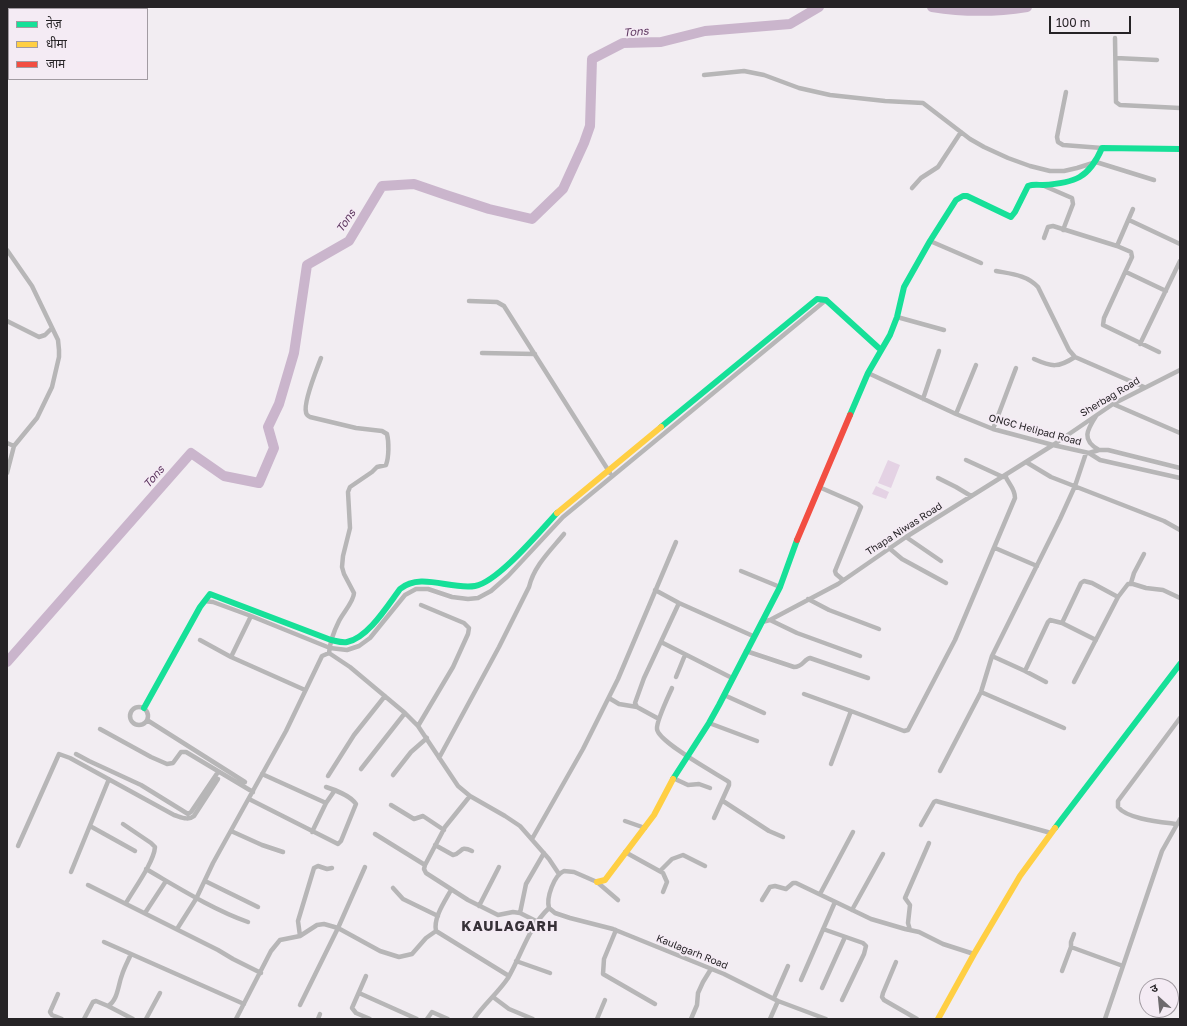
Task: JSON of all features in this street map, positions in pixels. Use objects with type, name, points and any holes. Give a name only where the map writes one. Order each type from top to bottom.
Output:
[{"type":"street","points":[[1115,38],[1116,102],[1120,105],[1180,108]]},
{"type":"street","points":[[1116,58],[1157,60]]},
{"type":"street","points":[[704,75],[744,71],[764,75],[799,88],[830,95],[885,101],[924,103],[961,132],[984,147],[1030,166],[1064,171],[1096,162],[1154,180]]},
{"type":"street","points":[[1066,92],[1057,137],[1058,142],[1062,145],[1102,148],[1180,149]]},
{"type":"street","points":[[912,188],[921,178],[938,167],[961,132]]},
{"type":"street","points":[[597,882],[605,880],[625,852],[645,828],[687,756],[709,723],[724,695],[753,636],[780,587],[792,552],[833,453],[868,373],[890,335],[897,317],[904,287],[930,241],[956,200],[959,197],[967,196],[1011,217],[1028,186],[1033,184],[1042,185],[1071,181],[1080,177],[1090,170],[1096,162],[1102,148]]},
{"type":"street","points":[[1042,185],[1072,198],[1073,204],[1063,230]]},
{"type":"street","points":[[1117,246],[1133,209]]},
{"type":"street","points":[[1129,220],[1180,244]]},
{"type":"street","points":[[1044,238],[1048,227],[1050,226],[1117,246],[1132,254],[1126,272],[1102,325],[1159,352]]},
{"type":"street","points":[[930,241],[981,263]]},
{"type":"street","points":[[7,250],[27,278],[51,329],[58,340],[59,350],[52,387],[37,418],[14,446],[7,473]]},
{"type":"street","points":[[1140,344],[1180,261]]},
{"type":"street","points":[[996,271],[1025,277],[1033,281],[1038,287],[1069,350],[1075,357],[1144,387]]},
{"type":"street","points":[[1126,272],[1166,291]]},
{"type":"street","points":[[144,708],[208,595],[212,594],[331,640],[346,642],[356,639],[365,632],[400,589],[406,585],[422,581],[467,587],[475,586],[486,582],[503,570],[558,512],[817,299],[826,300],[880,350]]},
{"type":"street","points":[[204,600],[251,616],[330,648],[347,650],[360,646],[370,638],[405,595],[416,590],[428,589],[452,597],[468,599],[478,598],[491,591],[508,576],[563,517],[826,300]]},
{"type":"street","points":[[469,301],[497,302],[504,306],[612,476]]},
{"type":"street","points":[[897,317],[944,330]]},
{"type":"street","points":[[7,321],[39,337],[51,329]]},
{"type":"street","points":[[761,344],[766,349]]},
{"type":"street","points":[[923,399],[939,352]]},
{"type":"street","points":[[482,353],[535,354]]},
{"type":"street","points":[[1034,359],[1053,366],[1062,364],[1075,357]]},
{"type":"street","points":[[321,358],[307,400],[305,410],[307,415],[356,428],[382,431],[387,434],[388,438],[386,465],[377,467],[350,487],[348,492],[350,528],[343,556],[342,567],[354,596],[340,620],[331,640],[329,653]]},
{"type":"street","points":[[956,414],[976,365]]},
{"type":"street","points":[[993,429],[1016,368]]},
{"type":"street","name":"Sherbag Road","points":[[1053,445],[1113,404],[1180,370]]},
{"type":"street","name":"ONGC Helipad Road","points":[[868,373],[956,414],[993,429],[1087,453],[1100,460],[1180,478]]},
{"type":"street","points":[[1113,404],[1180,433]]},
{"type":"street","points":[[1097,414],[1088,431],[1087,439],[1090,444],[1099,450]]},
{"type":"street","points":[[657,430],[662,435]]},
{"type":"street","points":[[7,443],[14,446]]},
{"type":"street","name":"Thapa Niwas Road","points":[[762,622],[770,620],[843,580],[906,537],[1053,445]]},
{"type":"street","points":[[940,771],[980,692],[992,656],[1038,566],[1075,486],[1087,453],[1099,450],[1108,450],[1180,468]]},
{"type":"street","points":[[804,694],[851,710],[904,731],[908,730],[955,640],[995,548],[1015,496],[1014,489],[1004,476],[966,460]]},
{"type":"street","points":[[1026,462],[1051,477],[1164,521],[1180,530]]},
{"type":"street","points":[[938,478],[971,496]]},
{"type":"street","points":[[819,487],[858,504],[861,507],[836,571],[836,574],[843,580]]},
{"type":"street","points":[[439,758],[499,647],[529,587],[532,576],[538,565],[564,534]]},
{"type":"street","points":[[906,537],[941,561]]},
{"type":"street","points":[[532,839],[583,749],[628,658],[655,590],[668,565],[676,542]]},
{"type":"street","points":[[889,548],[902,559],[946,584]]},
{"type":"street","points":[[995,548],[1038,566]]},
{"type":"street","points":[[1074,682],[1118,597],[1126,586],[1131,583],[1134,572],[1144,554]]},
{"type":"street","points":[[741,571],[780,587]]},
{"type":"street","points":[[1062,623],[1081,583],[1084,581],[1092,583],[1118,597]]},
{"type":"street","points":[[1131,583],[1146,588],[1163,590],[1180,598]]},
{"type":"street","points":[[655,590],[679,603],[753,636]]},
{"type":"street","points":[[808,600],[829,610],[879,629]]},
{"type":"street","points":[[637,707],[635,703],[638,691],[679,603]]},
{"type":"street","points":[[418,726],[453,667],[468,634],[469,628],[464,623],[421,605]]},
{"type":"street","points":[[231,657],[251,616]]},
{"type":"street","points":[[770,620],[797,633],[860,656]]},
{"type":"street","points":[[1025,671],[1050,620],[1062,623],[1096,640]]},
{"type":"street","points":[[200,640],[231,657],[305,690]]},
{"type":"street","points":[[661,642],[732,678]]},
{"type":"street","points":[[746,651],[794,667],[802,665],[807,659],[810,658],[868,678]]},
{"type":"street","points":[[177,929],[196,898],[211,866],[286,731],[322,656],[329,653]]},
{"type":"street","points":[[329,653],[350,667],[405,713],[418,726],[458,786],[470,796],[514,822],[544,853],[558,874]]},
{"type":"street","points":[[676,677],[685,655]]},
{"type":"street","points":[[992,656],[1046,682]]},
{"type":"street","points":[[938,1019],[1020,876],[1104,761],[1180,664]]},
{"type":"street","points":[[672,688],[656,729],[659,735],[687,756],[729,782],[730,785],[714,818]]},
{"type":"street","points":[[980,692],[1064,728]]},
{"type":"street","points":[[724,695],[764,713]]},
{"type":"street","points":[[328,776],[354,735],[385,696]]},
{"type":"street","points":[[608,698],[619,704],[637,707],[659,719]]},
{"type":"street","points":[[140,706],[148,713],[147,720],[138,725],[134,724],[129,715],[133,708],[140,706]]},
{"type":"street","points":[[831,764],[851,710]]},
{"type":"street","points":[[361,769],[405,713]]},
{"type":"street","points":[[1176,824],[1131,816],[1121,811],[1118,807],[1118,801],[1180,718]]},
{"type":"street","points":[[147,720],[245,782]]},
{"type":"street","points":[[709,723],[757,740]]},
{"type":"street","points":[[100,728],[167,764],[173,763],[183,751],[189,753],[253,792]]},
{"type":"street","points":[[393,775],[411,752],[426,738]]},
{"type":"street","points":[[18,846],[59,754],[70,758],[184,819],[191,819],[198,811],[218,780]]},
{"type":"street","points":[[76,754],[141,785],[188,814],[218,772]]},
{"type":"street","points":[[262,774],[326,803]]},
{"type":"street","points":[[674,778],[688,785],[699,784],[710,788]]},
{"type":"street","points":[[71,872],[108,779]]},
{"type":"street","points":[[249,800],[338,844],[341,841],[356,804],[353,800],[326,786]]},
{"type":"street","points":[[312,832],[326,803],[335,790]]},
{"type":"street","points":[[470,796],[444,830],[435,845],[425,865],[424,869],[426,873],[451,890],[498,915],[513,912],[520,913],[536,921]]},
{"type":"street","points":[[723,801],[769,831],[783,837]]},
{"type":"street","points":[[921,825],[936,801],[1051,833]]},
{"type":"street","points":[[391,806],[414,819],[423,816],[444,830]]},
{"type":"street","points":[[1106,1019],[1162,851],[1180,819]]},
{"type":"street","points":[[625,821],[645,828]]},
{"type":"street","points":[[123,824],[151,843],[155,848],[155,852],[126,903]]},
{"type":"street","points":[[90,826],[135,851]]},
{"type":"street","points":[[231,831],[262,845],[283,852]]},
{"type":"street","points":[[820,894],[853,832]]},
{"type":"street","points":[[376,834],[425,865]]},
{"type":"street","points":[[910,930],[908,923],[910,905],[905,898],[929,843]]},
{"type":"street","points":[[435,845],[453,855],[464,848],[472,851]]},
{"type":"street","points":[[625,852],[663,873],[667,880],[667,884],[663,892]]},
{"type":"street","points":[[520,913],[526,884],[544,853]]},
{"type":"street","points":[[852,910],[883,854]]},
{"type":"street","points":[[660,871],[672,859],[683,855],[706,866]]},
{"type":"street","points":[[300,936],[298,922],[314,868],[318,866],[327,869],[332,868]]},
{"type":"street","points":[[300,1005],[338,928],[365,867]]},
{"type":"street","points":[[479,906],[499,867]]},
{"type":"street","points":[[146,869],[232,917],[248,922]]},
{"type":"street","points":[[474,1019],[509,976],[536,921],[548,908],[550,894],[558,874],[564,870],[570,871],[597,882],[618,900]]},
{"type":"street","points":[[145,913],[166,881]]},
{"type":"street","points":[[205,881],[258,907]]},
{"type":"street","points":[[762,900],[770,887],[775,886],[786,889],[793,883],[796,883],[871,919],[919,932],[943,944],[974,954]]},
{"type":"street","points":[[88,885],[177,929],[260,973]]},
{"type":"street","points":[[393,888],[403,899],[438,916]]},
{"type":"street","points":[[451,890],[438,916],[435,925],[436,931],[509,976]]},
{"type":"street","points":[[801,980],[835,902]]},
{"type":"street","name":"Kaulagarh Road","points":[[548,908],[555,913],[570,918],[616,930],[712,969],[747,984],[776,999],[826,1019]]},
{"type":"street","points":[[236,1019],[274,945],[280,940],[300,936],[320,924],[338,928],[380,951],[399,957],[412,954],[426,938],[436,931]]},
{"type":"street","points":[[823,929],[862,943],[866,946],[864,954],[842,1000]]},
{"type":"street","points":[[616,930],[604,958],[603,974],[655,1004]]},
{"type":"street","points":[[1062,972],[1074,934]]},
{"type":"street","points":[[822,988],[845,937]]},
{"type":"street","points":[[104,942],[244,1004]]},
{"type":"street","points":[[1071,947],[1123,966]]},
{"type":"street","points":[[108,1006],[113,1001],[122,974],[131,954]]},
{"type":"street","points":[[516,961],[550,973]]},
{"type":"street","points":[[896,962],[882,997],[884,1000],[917,1019]]},
{"type":"street","points":[[770,1019],[788,966]]},
{"type":"street","points":[[691,1019],[697,1005],[698,993],[703,982],[712,969]]},
{"type":"street","points":[[366,976],[352,1006],[356,1013],[370,1019]]},
{"type":"street","points":[[146,1019],[160,993]]},
{"type":"street","points":[[359,993],[416,1019]]},
{"type":"street","points":[[58,994],[50,1012],[52,1015],[62,1019]]},
{"type":"street","points":[[493,997],[510,1009],[533,1019]]},
{"type":"street","points":[[597,1019],[605,1000]]},
{"type":"street","points":[[84,1019],[93,1002],[96,1001],[133,1019]]},
{"type":"street","points":[[427,1019],[432,1012],[448,1019]]},
{"type":"shaded area","points":[[888,460],[900,465],[891,488],[878,483]]},
{"type":"shaded area","points":[[876,486],[889,492],[886,499],[872,494]]},
{"type":"waterway","name":"Tons","points":[[7,662],[191,453],[224,476],[259,483],[274,448],[268,427],[279,404],[294,353],[307,265],[349,241],[382,186],[414,184],[489,209],[532,219],[563,189],[584,143],[590,126],[592,59],[623,43],[661,42],[705,31],[790,24],[819,7]]},
{"type":"waterway","name":"Tons","points":[[932,7],[980,11],[1027,7]]},
{"type":"traffic: fast","points":[[850,415],[868,373],[890,335],[897,317],[904,287],[930,241],[956,200],[963,196],[967,196],[1011,217],[1028,186],[1064,183],[1080,177],[1092,166],[1102,148],[1180,149]]},
{"type":"traffic: fast","points":[[661,427],[817,299],[826,300],[881,350]]},
{"type":"traffic: fast","points":[[144,708],[200,607],[210,594],[331,640],[347,642],[355,639],[370,628],[400,589],[408,584],[426,582],[465,587],[475,586],[484,582],[507,566],[557,513]]},
{"type":"traffic: fast","points":[[673,779],[719,705],[780,587],[797,540]]},
{"type":"traffic: fast","points":[[1055,828],[1180,664]]},
{"type":"traffic: slow","points":[[557,513],[661,427]]},
{"type":"traffic: slow","points":[[597,882],[605,880],[654,815],[673,779]]},
{"type":"traffic: slow","points":[[938,1019],[1020,876],[1055,828]]},
{"type":"traffic: jam","points":[[797,540],[850,415]]},
{"type":"district","name":"KAULAGARH","points":[[510,927]]}]
